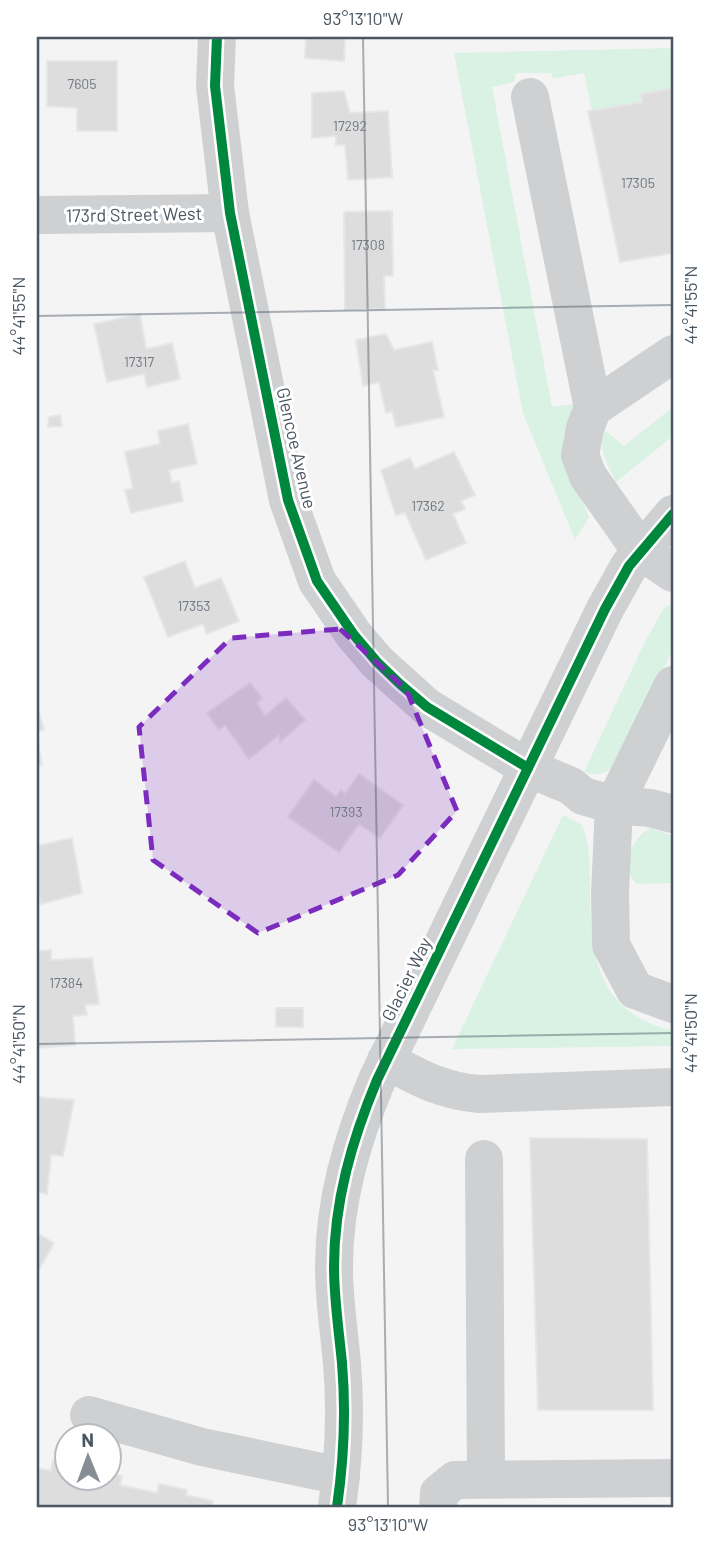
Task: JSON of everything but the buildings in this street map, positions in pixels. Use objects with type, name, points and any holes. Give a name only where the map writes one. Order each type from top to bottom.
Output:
[{"type":"street","name":"Glencoe Avenue","points":[[216,37],[215,86],[230,213],[288,500],[317,581],[354,635],[377,662],[427,707],[528,768],[571,786],[583,796],[614,805],[650,808],[673,814]]},
{"type":"street","points":[[530,97],[593,408],[585,428],[580,455],[588,475],[641,551],[673,573]]},
{"type":"street","name":"173rd Street West","points":[[37,215],[230,213]]},
{"type":"street","points":[[593,408],[673,354]]},
{"type":"street","name":"Glacier Way","points":[[339,1491],[344,1392],[335,1300],[335,1234],[338,1204],[353,1140],[386,1060],[605,609],[629,566],[673,514]]},
{"type":"street","points":[[673,685],[614,805],[610,893],[611,946],[635,990],[673,1004]]},
{"type":"street","points":[[386,1060],[434,1086],[468,1093],[673,1087]]},
{"type":"street","points":[[484,1159],[486,1479]]},
{"type":"street","points":[[89,1415],[339,1491]]},
{"type":"street","points":[[438,1507],[439,1493],[455,1480],[673,1478]]},
{"type":"highlighted area","points":[[340,629],[406,689],[457,811],[398,875],[258,933],[153,860],[139,727],[231,638]]},
{"type":"green space","points":[[673,48],[673,88],[642,94],[642,102],[592,111],[584,73],[553,78],[551,73],[516,73],[514,82],[492,87],[552,407],[574,406],[563,437],[564,453],[589,517],[575,540],[523,413],[454,53]]},
{"type":"green space","points":[[673,407],[673,436],[616,482],[603,452],[601,433],[606,431],[624,446]]},
{"type":"green space","points":[[670,605],[673,609],[673,650],[615,765],[601,773],[584,772],[644,644],[664,608]]},
{"type":"green space","points":[[563,815],[581,824],[586,837],[591,926],[600,972],[617,1000],[629,1011],[650,1023],[673,1030],[673,1046],[452,1049]]},
{"type":"green space","points":[[651,828],[673,836],[673,883],[637,884],[629,870],[628,862],[633,845]]},
{"type":"cycle path","points":[[217,37],[215,86],[230,213],[288,500],[317,581],[354,635],[400,684],[427,707],[528,768]]},
{"type":"cycle path","points":[[337,1507],[343,1453],[344,1399],[335,1291],[335,1242],[341,1195],[352,1148],[377,1080],[605,609],[629,566],[673,514]]}]
